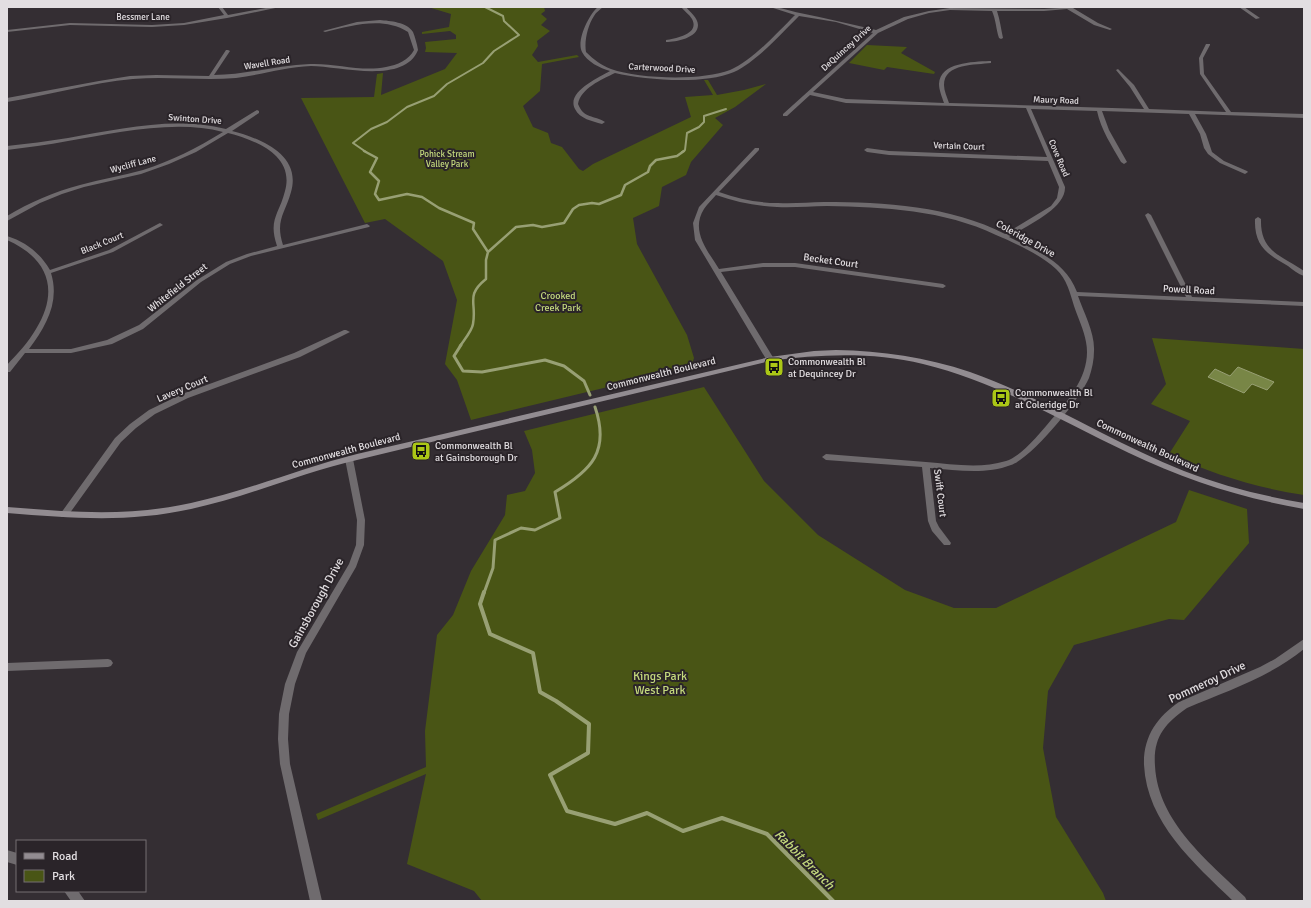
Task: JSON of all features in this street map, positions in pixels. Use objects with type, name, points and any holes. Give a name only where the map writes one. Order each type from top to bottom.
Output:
[{"type":"street","points":[[220,7],[227,17]]},
{"type":"street","name":"Bessmer Lane","points":[[7,31],[70,24],[171,26],[278,7]]},
{"type":"street","name":"Carterwood Drive","points":[[602,7],[594,13],[588,21],[583,49],[593,62],[614,71],[642,76],[684,78],[707,77],[727,72],[743,64],[798,14]]},
{"type":"street","points":[[668,41],[686,37],[696,28],[697,25],[695,17],[683,7]]},
{"type":"street","points":[[772,7],[798,14],[836,21],[876,32]]},
{"type":"street","points":[[1071,7],[1096,24],[1110,29]]},
{"type":"street","name":"DeQuincey Drive","points":[[785,115],[876,32],[906,18],[929,12],[959,9],[1044,10],[1071,7]]},
{"type":"street","points":[[1241,7],[1258,18]]},
{"type":"street","points":[[994,9],[999,23],[1001,38]]},
{"type":"street","name":"Wavell Road","points":[[7,100],[94,82],[130,78],[244,75],[309,65],[333,66],[355,70],[379,70],[405,62],[416,50],[410,31],[395,24],[379,22],[362,23],[325,31]]},
{"type":"street","points":[[1208,45],[1201,58],[1202,74],[1230,114]]},
{"type":"street","points":[[210,77],[228,51]]},
{"type":"street","points":[[947,104],[942,83],[946,74],[963,65],[989,62]]},
{"type":"street","points":[[1118,70],[1132,86],[1147,110]]},
{"type":"street","points":[[602,122],[583,116],[576,109],[575,100],[579,93],[614,71]]},
{"type":"street","name":"Maury Road","points":[[809,94],[846,101],[1304,116]]},
{"type":"street","name":"Cove Road","points":[[1006,236],[1053,207],[1059,202],[1062,196],[1062,190],[1028,107]]},
{"type":"street","points":[[1099,109],[1100,117],[1105,129],[1124,162]]},
{"type":"street","name":"Wycliff Lane","points":[[7,219],[32,204],[62,192],[134,174],[174,161],[200,148],[257,112]]},
{"type":"street","points":[[1191,112],[1203,134],[1210,153],[1222,162],[1245,172]]},
{"type":"street","name":"Swinton Drive","points":[[7,148],[154,126],[191,126],[228,131],[255,140],[264,144],[278,154],[286,166],[289,176],[290,185],[275,228],[280,247]]},
{"type":"street","points":[[757,149],[700,210],[695,226],[698,240],[770,359]]},
{"type":"street","name":"Vertain Court","points":[[867,150],[1050,159]]},
{"type":"street","name":"Coleridge Drive","points":[[715,193],[738,200],[764,205],[826,204],[919,210],[962,219],[1006,236],[1057,267],[1066,278],[1073,294],[1089,337],[1091,361],[1088,373],[1083,384],[1026,452],[1010,463],[981,469],[826,458]]},
{"type":"street","points":[[1148,216],[1190,299]]},
{"type":"street","points":[[1258,219],[1258,237],[1264,246],[1280,260],[1304,274]]},
{"type":"street","name":"Black Court","points":[[49,272],[111,251],[160,225]]},
{"type":"street","name":"Whitefield Street","points":[[23,351],[71,351],[97,346],[121,338],[155,317],[199,281],[217,269],[249,255],[367,226]]},
{"type":"street","points":[[7,238],[28,248],[39,257],[49,272],[52,288],[50,307],[42,324],[23,351],[7,370]]},
{"type":"street","name":"Becket Court","points":[[717,272],[763,265],[795,265],[943,286]]},
{"type":"street","name":"Powell Road","points":[[1073,294],[1304,304]]},
{"type":"street","name":"Lavery Court","points":[[64,515],[118,440],[133,426],[152,412],[185,396],[297,355],[346,332]]},
{"type":"street","name":"Commonwealth Boulevard","points":[[7,510],[94,516],[129,515],[184,508],[224,498],[303,471],[349,459],[770,359],[801,354],[835,352],[874,353],[910,358],[944,366],[975,377],[1164,466],[1201,481],[1248,496],[1304,506]]},
{"type":"street","name":"Gainsborough Drive","points":[[316,901],[285,764],[283,739],[284,714],[290,684],[302,652],[353,565],[360,545],[361,520],[349,459]]},
{"type":"street","name":"Swift Court","points":[[926,466],[932,521],[935,529],[947,543]]},
{"type":"street","name":"Pommeroy Drive","points":[[1241,901],[1194,854],[1166,818],[1151,780],[1149,763],[1150,749],[1158,728],[1172,712],[1183,705],[1267,668],[1285,658],[1304,643]]},
{"type":"street","points":[[7,667],[108,663]]},
{"type":"street","points":[[71,892],[80,901]]},
{"type":"green space","points":[[428,7],[544,7],[545,11],[541,14],[547,19],[541,25],[550,31],[537,41],[538,46],[532,55],[538,62],[577,55],[579,57],[542,64],[540,91],[523,106],[533,127],[548,133],[551,143],[562,147],[579,169],[583,171],[593,164],[691,117],[685,97],[713,95],[704,80],[708,80],[717,95],[766,84],[735,107],[715,118],[723,125],[691,162],[686,175],[662,187],[659,206],[633,218],[637,244],[687,335],[694,358],[691,367],[471,420],[457,380],[445,364],[457,300],[443,261],[385,219],[365,223],[301,98],[374,97],[377,74],[383,73],[381,95],[445,69],[457,53],[425,52],[425,42],[456,39],[456,35],[450,31],[422,34],[422,32],[449,27],[451,14]]},
{"type":"green space","points":[[867,45],[907,47],[901,53],[935,72],[934,74],[887,67],[884,70],[849,63]]},
{"type":"green space","points":[[1152,338],[1304,349],[1304,495],[1252,484],[1218,474],[1169,454],[1190,421],[1151,404],[1166,384]],"holes":[[[1215,369],[1230,376],[1274,382],[1252,384],[1209,377]]]},
{"type":"green space","name":"Kings Park West Park","points":[[704,387],[764,481],[818,535],[905,590],[954,608],[996,608],[1176,522],[1189,490],[1247,509],[1249,543],[1184,620],[1169,619],[1074,645],[1048,691],[1043,748],[1056,817],[1103,893],[1106,901],[482,901],[474,891],[407,864],[426,774],[318,820],[316,814],[426,767],[425,731],[437,635],[453,615],[471,571],[505,515],[507,495],[525,491],[535,473],[532,450],[524,431]]},
{"type":"shaded area","points":[[1238,367],[1274,382],[1267,390],[1252,384],[1244,393],[1208,377],[1215,369],[1230,376]]},
{"type":"waterway","points":[[366,152],[353,143],[371,129],[387,122],[407,107],[434,96],[447,84],[483,63],[494,51],[519,35],[504,21],[503,16],[485,7]]},
{"type":"waterway","name":"Rabbit Branch","points":[[682,152],[685,150],[687,133],[699,127],[704,122],[704,116],[726,109]]},
{"type":"waterway","points":[[364,151],[377,158],[370,172],[379,181],[375,194],[379,200],[407,194],[422,197],[439,208],[474,223],[473,229],[488,252]]},
{"type":"waterway","name":"Rabbit Branch","points":[[488,252],[516,227],[533,225],[542,227],[564,223],[573,209],[579,205],[592,203],[599,204],[621,195],[625,185],[648,172],[650,166],[656,160],[677,156],[684,151]]},
{"type":"waterway","name":"Rabbit Branch","points":[[460,346],[472,327],[474,316],[474,295],[476,290],[486,279],[486,260],[488,252]]},
{"type":"waterway","name":"Rabbit Branch","points":[[461,345],[454,356],[463,371],[482,372],[545,360],[564,366],[584,381],[590,395]]},
{"type":"waterway","name":"Rabbit Branch","points":[[484,593],[493,568],[495,540],[521,528],[535,530],[560,518],[555,492],[579,476],[588,467],[599,447],[599,422],[595,407]]},
{"type":"waterway","name":"Rabbit Branch","points":[[484,592],[480,604],[490,634],[533,653],[540,692],[556,701],[589,724],[588,753],[550,775],[567,811],[615,824],[647,813],[683,831],[722,818],[767,834],[833,901]]},
{"type":"place","name":"Commonwealth Bl at Dequincey Dr","points":[[774,367]]},
{"type":"place","name":"Commonwealth Bl at Coleridge Dr","points":[[1001,398]]},
{"type":"place","name":"Commonwealth Bl at Gainsborough Dr","points":[[421,451]]},
{"type":"park label","name":"Pohick Stream Valley Park","points":[[447,160]]},
{"type":"park label","name":"Crooked Creek Park","points":[[558,300]]}]
